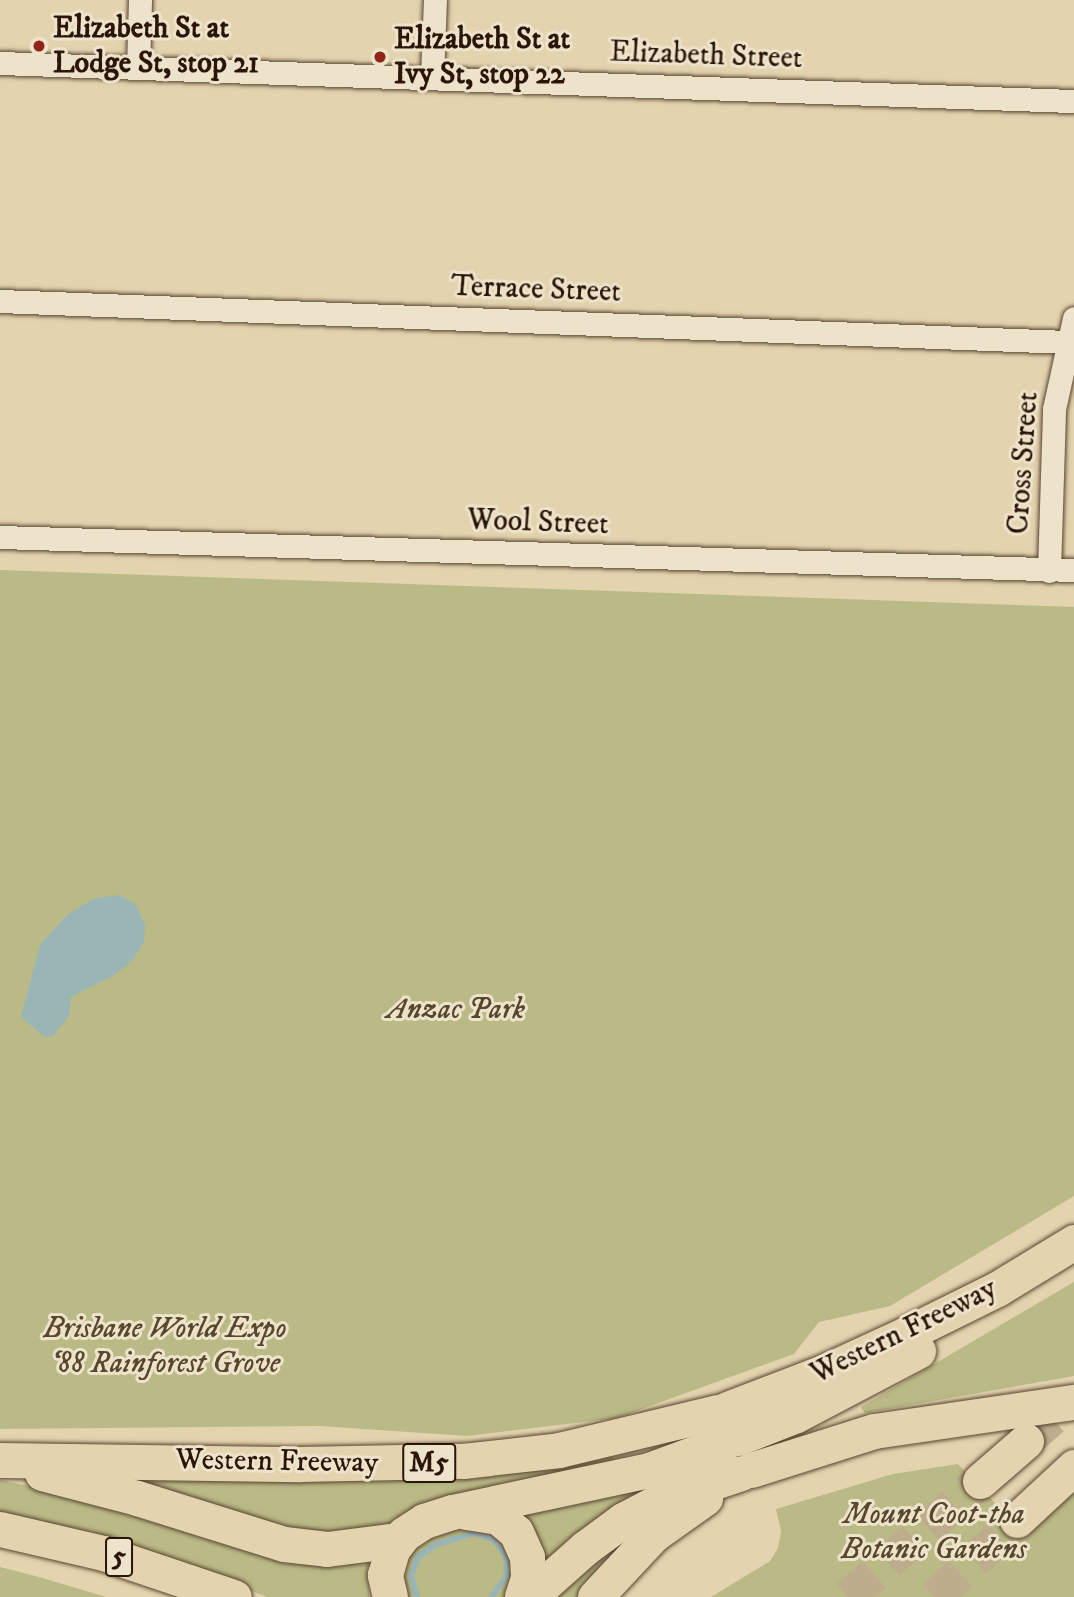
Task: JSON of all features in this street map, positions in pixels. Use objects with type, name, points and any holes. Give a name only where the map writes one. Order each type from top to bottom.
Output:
[{"type":"highway","name":"Western Freeway","points":[[530,1597],[585,1548],[623,1520],[661,1500],[735,1445],[916,1353],[997,1289],[1074,1242]]},
{"type":"highway","name":"Western Freeway","points":[[0,1460],[312,1464],[463,1461],[570,1447],[735,1445],[874,1431],[1074,1402]]},
{"type":"highway","points":[[980,1481],[1026,1440]]},
{"type":"highway","points":[[390,1597],[386,1567],[398,1541],[414,1526],[441,1514],[649,1470],[735,1445]]},
{"type":"highway","points":[[594,1597],[735,1445]]},
{"type":"highway","points":[[0,1460],[137,1498],[284,1544],[327,1549],[398,1541]]},
{"type":"highway","points":[[1017,1520],[1074,1467]]},
{"type":"highway","points":[[441,1514],[470,1511],[488,1513],[512,1527],[522,1541],[527,1557],[527,1578],[522,1597]]},
{"type":"highway","name":"5","points":[[0,1530],[103,1553],[234,1597]]},
{"type":"street","points":[[138,68],[141,0]]},
{"type":"street","points":[[432,77],[435,0]]},
{"type":"street","name":"Elizabeth Street","points":[[0,63],[1074,101]]},
{"type":"street","name":"Terrace Street","points":[[0,301],[1069,342]]},
{"type":"street","name":"Cross Street","points":[[1049,571],[1054,410],[1074,318]]},
{"type":"street","name":"Wool Street","points":[[0,537],[1074,570]]},
{"type":"green space","name":"Anzac Park","points":[[0,570],[1074,607],[1074,1196],[890,1306],[819,1322],[794,1354],[617,1418],[467,1436],[320,1426],[0,1429]]},
{"type":"green space","points":[[1074,1282],[1074,1376],[865,1413],[861,1407]]},
{"type":"green space","points":[[779,1437],[732,1464],[538,1580],[514,1512]]},
{"type":"green space","points":[[610,1456],[615,1460],[380,1534],[329,1542],[110,1476]]},
{"type":"green space","name":"Mount Coot-tha Botanic Gardens","points":[[958,1464],[1025,1535],[1074,1493],[1074,1597],[711,1597],[770,1561],[778,1548],[781,1531],[776,1509],[893,1474]]},
{"type":"green space","points":[[0,1480],[106,1503],[199,1537],[286,1559],[370,1555],[367,1573],[370,1597],[267,1597],[220,1579],[0,1516]]},
{"type":"green space","points":[[649,1519],[588,1597],[550,1597]]},
{"type":"green space","points":[[485,1524],[516,1553],[506,1597],[406,1597],[401,1584],[405,1558],[423,1540],[459,1526]]},
{"type":"green space","points":[[0,1567],[39,1577],[106,1597],[0,1597]]},
{"type":"water","points":[[120,895],[136,905],[145,925],[144,942],[131,962],[114,975],[71,997],[69,1016],[53,1036],[45,1037],[21,1017],[40,945],[67,915],[95,898]]},
{"type":"waterway","points":[[417,1597],[411,1576],[418,1557],[435,1545],[475,1533],[494,1540],[506,1556],[507,1576],[491,1597]]},
{"type":"tunnel","points":[[1026,1441],[1074,1398]]},
{"type":"tunnel","points":[[848,1597],[980,1481]]},
{"type":"tunnel","points":[[935,1597],[1017,1520]]},
{"type":"place","name":"Elizabeth St at Lodge St, stop 21","points":[[39,46]]},
{"type":"place","name":"Elizabeth St at Ivy St, stop 22","points":[[380,57]]},
{"type":"park label","name":"Brisbane World Expo ‘88 Rainforest Grove","points":[[165,1346]]}]
